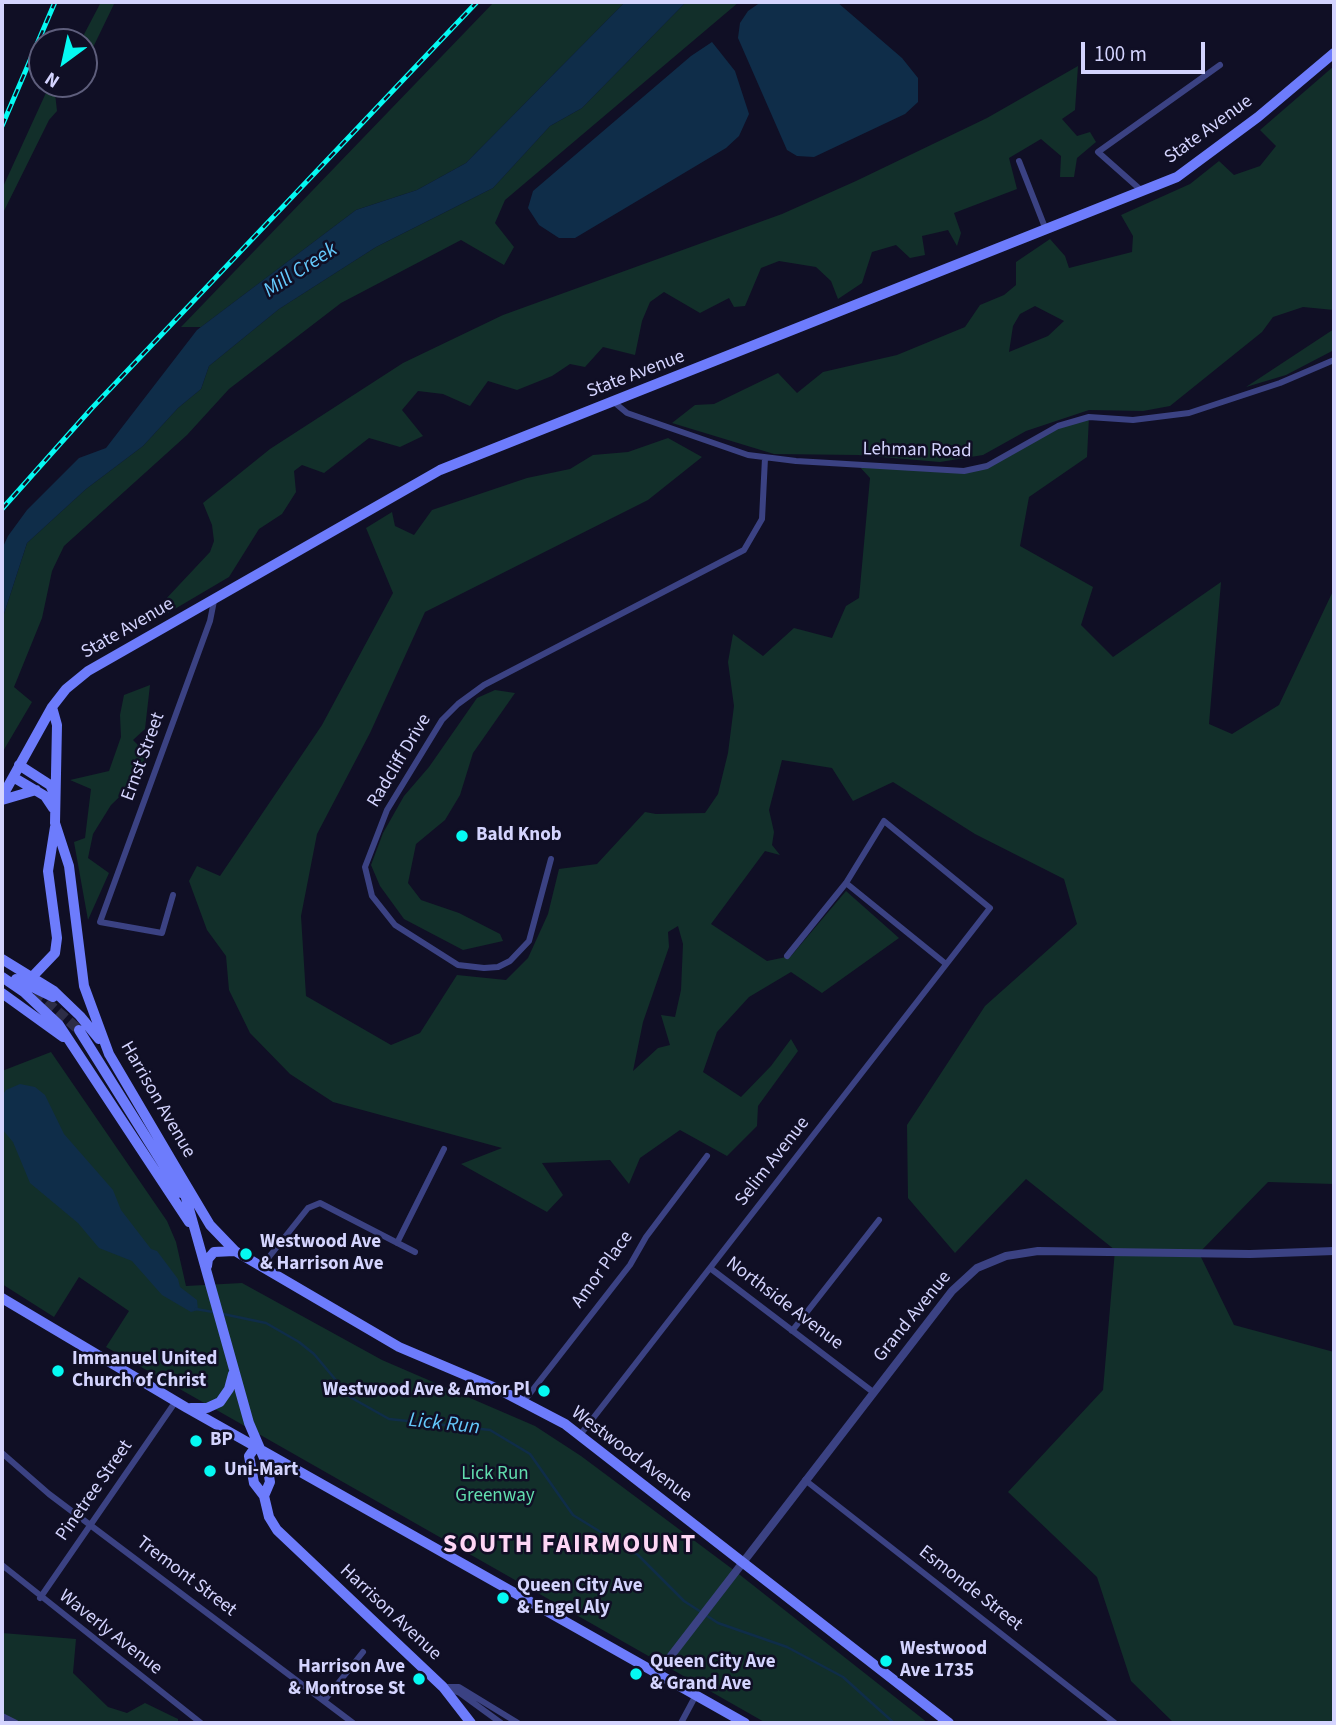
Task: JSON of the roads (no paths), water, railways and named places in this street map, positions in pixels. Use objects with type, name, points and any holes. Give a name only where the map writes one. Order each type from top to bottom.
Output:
[{"type":"main road","name":"State Avenue","points":[[2,798],[52,707],[66,689],[88,671],[440,470],[615,403],[1193,168],[1334,53]]},
{"type":"main road","name":"Harrison Avenue","points":[[52,707],[57,725],[55,823],[69,866],[84,986],[109,1054],[179,1173],[256,1446],[267,1465],[270,1482],[264,1496]]},
{"type":"main road","points":[[19,765],[50,785],[54,793]]},
{"type":"main road","points":[[13,776],[36,790],[54,809]]},
{"type":"main road","points":[[2,798],[36,790]]},
{"type":"main road","points":[[6,977],[33,976],[51,960],[57,938],[48,871],[55,823]]},
{"type":"main road","points":[[2,959],[33,976],[71,1008],[109,1054]]},
{"type":"main road","points":[[6,977],[71,1008]]},
{"type":"main road","points":[[6,977],[47,1012],[80,1055],[193,1228]]},
{"type":"main road","points":[[2,993],[67,1038]]},
{"type":"main road","points":[[79,1030],[186,1201]]},
{"type":"main road","name":"Westwood Avenue","points":[[179,1173],[210,1225],[235,1251],[399,1347],[524,1401],[580,1435],[949,1723]]},
{"type":"main road","points":[[207,1269],[208,1259],[214,1252],[222,1249],[235,1251]]},
{"type":"main road","points":[[2,1298],[187,1408],[745,1723]]},
{"type":"main road","points":[[187,1408],[207,1408],[220,1402],[229,1389],[234,1372]]},
{"type":"main road","name":"Harrison Avenue","points":[[256,1446],[249,1456],[254,1483],[264,1496],[269,1517],[286,1540],[443,1687],[471,1723]]},
{"type":"street","points":[[1142,191],[1098,152],[1220,65]]},
{"type":"street","points":[[1019,161],[1046,229]]},
{"type":"street","name":"Lehman Road","points":[[615,403],[627,413],[719,447],[765,458],[953,471],[976,470],[1058,426],[1089,417],[1133,420],[1189,413],[1280,383],[1334,360]]},
{"type":"street","name":"Radcliff Drive","points":[[551,859],[529,941],[510,961],[498,967],[484,968],[458,965],[395,925],[372,896],[365,867],[387,810],[442,720],[458,704],[484,685],[744,550],[762,519],[765,458]]},
{"type":"street","name":"Ernst Street","points":[[173,895],[162,933],[100,922],[210,621],[214,601]]},
{"type":"street","name":"Selim Avenue","points":[[580,1435],[990,908],[884,821],[846,883]]},
{"type":"street","points":[[787,956],[846,883],[946,964]]},
{"type":"street","points":[[397,1243],[444,1149]]},
{"type":"street","name":"Amor Place","points":[[524,1401],[629,1265],[646,1237],[707,1156]]},
{"type":"street","points":[[261,1267],[308,1208],[316,1204],[324,1205],[415,1252]]},
{"type":"street","points":[[792,1331],[879,1220]]},
{"type":"street","name":"Grand Avenue","points":[[657,1674],[873,1392],[960,1282],[977,1268],[1006,1256],[1038,1251],[1250,1254],[1334,1251]]},
{"type":"street","name":"Northside Avenue","points":[[710,1268],[873,1392]]},
{"type":"street","name":"Pinetree Street","points":[[40,1598],[176,1401]]},
{"type":"street","name":"Tremont Street","points":[[2,1453],[91,1525],[353,1723]]},
{"type":"street","name":"Esmonde Street","points":[[804,1480],[1115,1723]]},
{"type":"street","name":"Waverly Avenue","points":[[2,1565],[40,1598],[201,1723]]},
{"type":"street","points":[[324,1701],[363,1652]]},
{"type":"street","points":[[443,1687],[460,1693],[500,1723]]},
{"type":"street","points":[[443,1687],[459,1687],[518,1723]]},
{"type":"street","points":[[681,1723],[696,1695]]},
{"type":"street","points":[[2,1716],[16,1723]]},
{"type":"water","name":"Mill Creek","points":[[625,2],[686,2],[582,108],[550,126],[493,188],[376,247],[279,309],[209,366],[201,389],[178,408],[143,446],[86,489],[27,543],[2,620],[2,549],[8,536],[27,510],[79,458],[106,448],[197,330],[356,210],[417,190],[466,163]]},
{"type":"water","points":[[761,2],[837,2],[902,58],[918,78],[918,102],[905,114],[814,157],[797,156],[787,150],[738,38],[740,23],[748,11]]},
{"type":"water","points":[[712,42],[735,71],[749,114],[739,136],[726,148],[575,238],[559,238],[539,225],[528,208],[533,191],[691,56]]},
{"type":"water","points":[[20,1084],[35,1087],[45,1095],[64,1134],[113,1190],[121,1210],[151,1249],[157,1251],[178,1279],[180,1287],[197,1300],[198,1310],[191,1312],[162,1295],[132,1261],[99,1248],[78,1223],[30,1183],[13,1142],[2,1129],[2,1096],[6,1090]]},
{"type":"waterway","name":"Lick Run","points":[[196,1309],[213,1312]]},
{"type":"waterway","name":"Lick Run","points":[[223,1314],[266,1323],[299,1342],[314,1354],[350,1397],[389,1419],[490,1430],[530,1454],[573,1515],[638,1555],[684,1601],[718,1623],[787,1647],[843,1677],[894,1723]]},
{"type":"tunnel","points":[[21,986],[46,1001],[79,1030]]},
{"type":"railway","points":[[2,126],[55,2]]},
{"type":"railway","points":[[2,509],[92,408],[477,2]]},
{"type":"place","name":"Bald Knob","points":[[462,836]]},
{"type":"place","name":"Westwood Ave & Harrison Ave","points":[[246,1254]]},
{"type":"place","name":"Immanuel United Church of Christ","points":[[58,1371]]},
{"type":"place","name":"Westwood Ave & Amor Pl","points":[[544,1391]]},
{"type":"place","name":"BP","points":[[196,1441]]},
{"type":"place","name":"Uni-Mart","points":[[210,1471]]},
{"type":"place","name":"Queen City Ave & Engel Aly","points":[[503,1598]]},
{"type":"place","name":"Westwood Ave 1735","points":[[886,1661]]},
{"type":"place","name":"Queen City Ave & Grand Ave","points":[[636,1674]]},
{"type":"place","name":"Harrison Ave & Montrose St","points":[[419,1679]]},
{"type":"district","name":"SOUTH FAIRMOUNT","points":[[570,1546]]},
{"type":"park label","name":"Lick Run Greenway","points":[[495,1486]]}]
